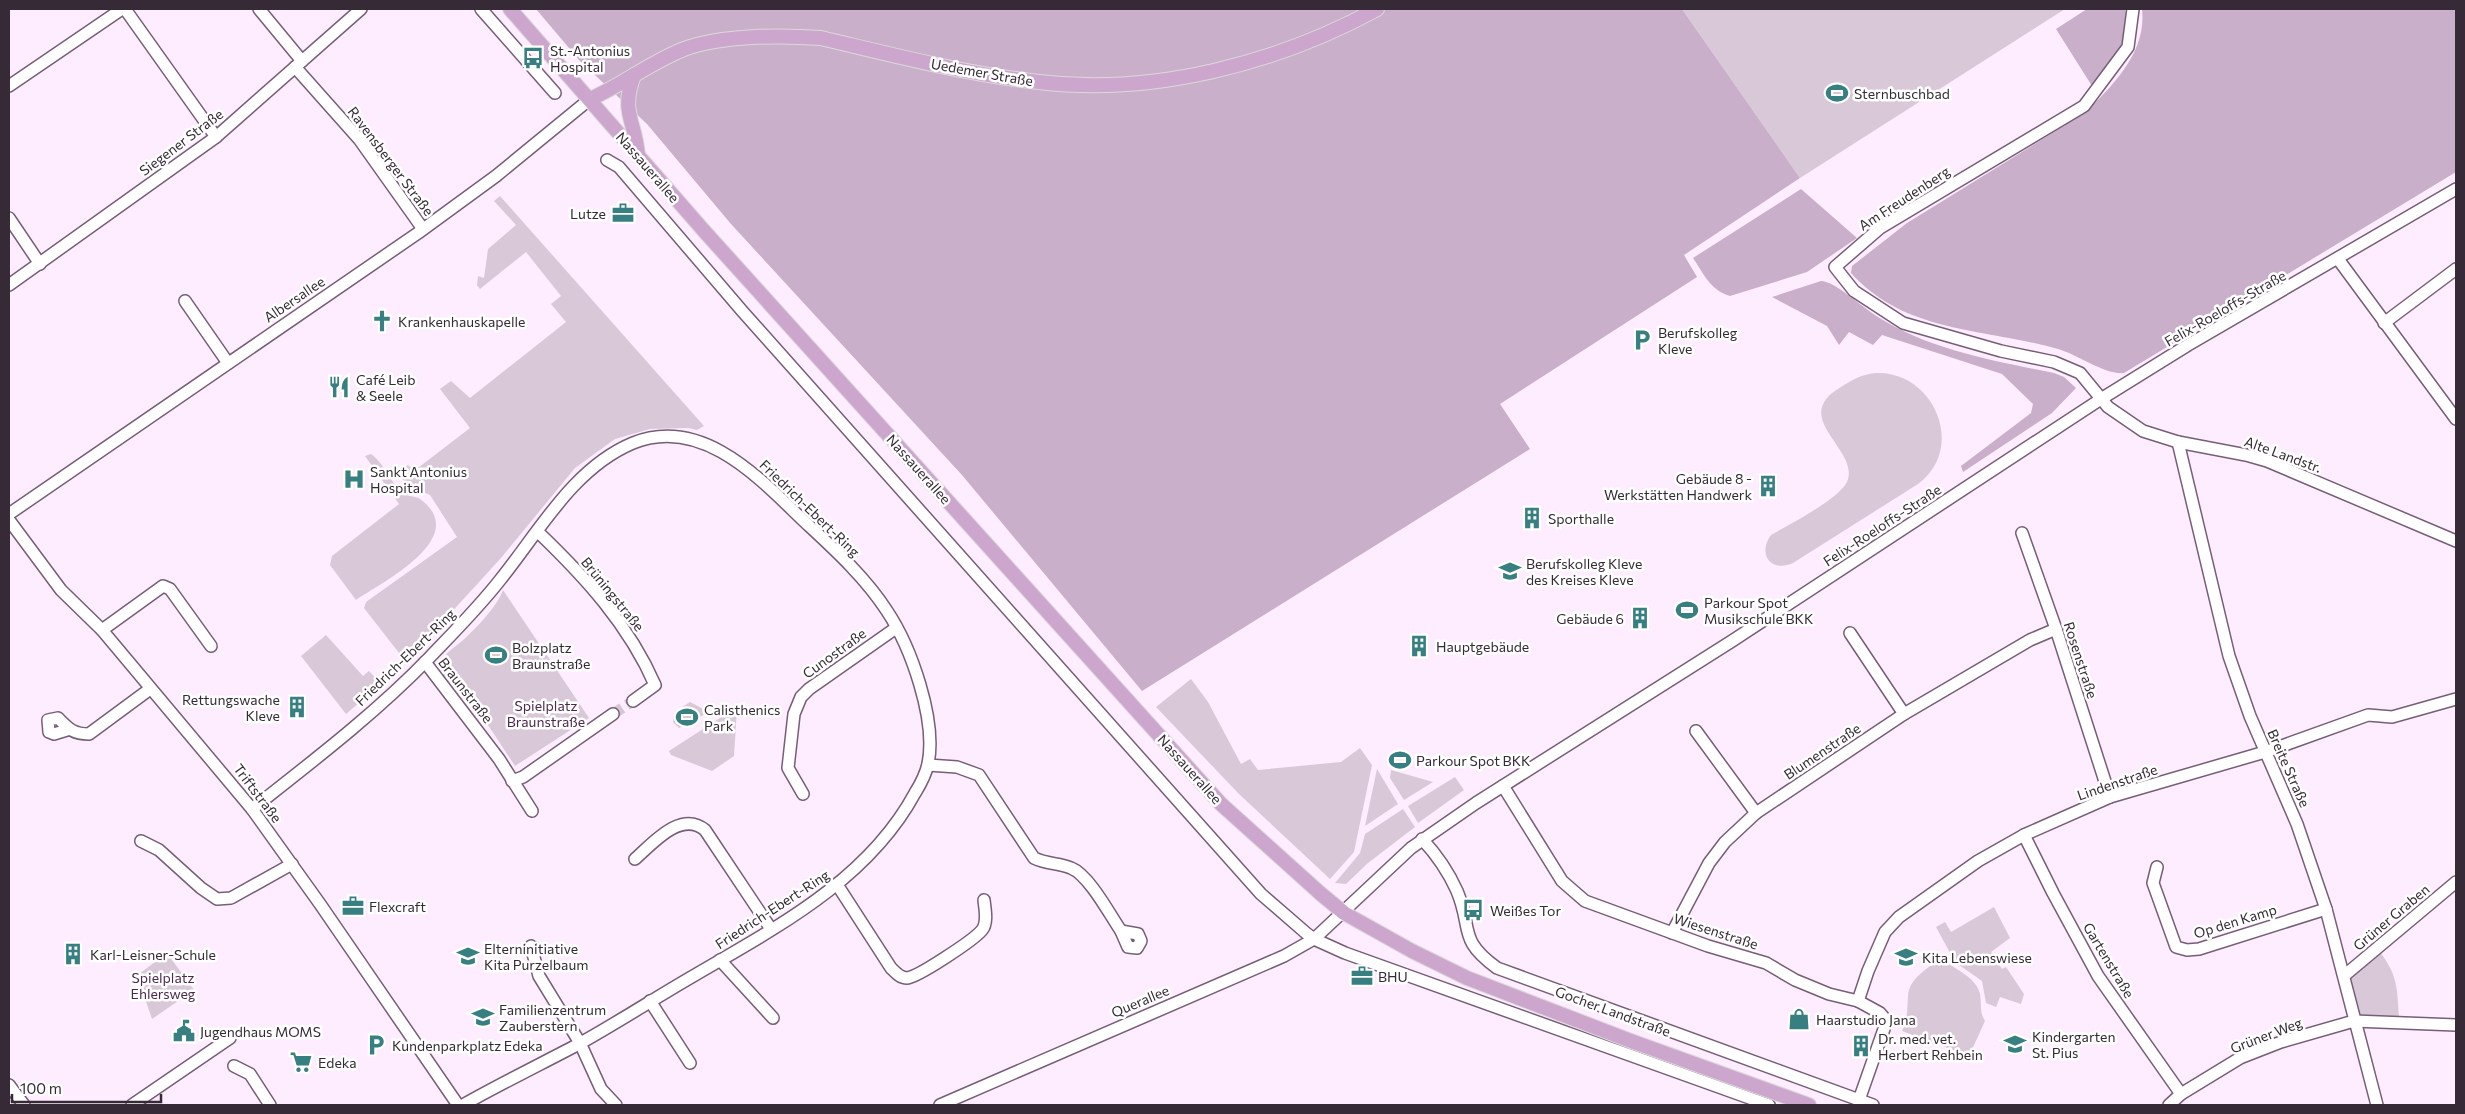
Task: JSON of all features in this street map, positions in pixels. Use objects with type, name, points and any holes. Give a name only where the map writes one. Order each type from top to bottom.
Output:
[{"type":"main road","name":"Nassauerallee","points":[[510,9],[638,155],[1221,804],[1320,894],[1344,913]]},
{"type":"main road","name":"Uedemer Straße","points":[[590,99],[675,54],[697,45],[747,38],[797,36],[820,38],[962,71],[1041,83],[1102,84],[1157,80],[1207,72],[1293,48],[1377,9]]},
{"type":"main road","points":[[634,75],[626,108],[636,133],[638,155]]},
{"type":"main road","name":"Gocher Landstraße","points":[[1344,913],[1412,951],[1467,978],[1622,1038],[1809,1105]]},
{"type":"street","points":[[9,86],[124,9],[216,137]]},
{"type":"street","name":"Ravensberger Straße","points":[[259,9],[299,64],[360,139],[423,229]]},
{"type":"street","name":"Siegener Straße","points":[[9,285],[216,137],[361,9]]},
{"type":"street","points":[[480,9],[555,93]]},
{"type":"street","name":"Am Freudenberg","points":[[2102,399],[2080,373],[2054,362],[2001,351],[1903,323],[1854,291],[1835,267],[1880,228],[2084,106],[2128,47],[2133,9]]},
{"type":"street","name":"Albersallee","points":[[9,514],[423,229],[496,176],[590,99]]},
{"type":"street","name":"Nassauerallee","points":[[607,160],[619,167],[743,312],[1261,894],[1314,939]]},
{"type":"street","name":"Felix-Roeloffs-Straße","points":[[1344,913],[1392,863],[1422,839],[1503,786],[1732,642],[2102,399],[2188,345],[2456,189]]},
{"type":"street","points":[[9,218],[40,264]]},
{"type":"street","points":[[2338,259],[2384,323],[2452,407],[2456,420]]},
{"type":"street","points":[[2384,323],[2456,269]]},
{"type":"street","points":[[185,301],[228,363]]},
{"type":"street","name":"Alte Landstr.","points":[[2102,399],[2134,426],[2178,442],[2215,448],[2267,461],[2452,539]]},
{"type":"street","name":"Friedrich-Ebert-Ring","points":[[252,809],[331,746],[426,662],[497,585],[584,476],[607,456],[636,442],[657,438],[683,438],[727,454],[750,469],[827,541],[870,590],[896,628],[917,675],[925,706],[929,738],[928,765],[916,792],[898,821],[874,851],[838,886],[771,929],[580,1043],[463,1105]]},
{"type":"street","name":"Breite Straße","points":[[2178,442],[2229,656],[2265,752],[2297,824],[2326,909],[2345,975],[2354,1021],[2377,1105]]},
{"type":"street","name":"Triftstraße","points":[[9,520],[61,590],[102,630],[150,689],[218,766],[252,809],[458,1105]]},
{"type":"street","points":[[2452,539],[2456,529]]},
{"type":"street","name":"Brüningstraße","points":[[538,532],[580,574],[602,600],[628,633],[648,667],[656,685],[633,700]]},
{"type":"street","name":"Rosenstraße","points":[[2022,532],[2056,629],[2110,797]]},
{"type":"street","points":[[102,630],[163,586],[170,589],[211,646]]},
{"type":"street","name":"Cunostraße","points":[[803,794],[788,768],[794,714],[801,697],[809,689],[896,628]]},
{"type":"street","name":"Blumenstraße","points":[[1672,933],[1709,863],[1725,842],[1756,813],[1904,714],[2030,640],[2056,629]]},
{"type":"street","points":[[1850,633],[1904,714]]},
{"type":"street","name":"Braunstraße","points":[[426,662],[481,733],[532,811]]},
{"type":"street","points":[[67,730],[78,734],[90,734],[150,689]]},
{"type":"street","name":"Lindenstraße","points":[[1858,1001],[1868,971],[1885,932],[1899,917],[1978,861],[2024,835],[2110,797],[2265,752],[2368,715],[2392,717],[2456,699]]},
{"type":"street","points":[[512,781],[523,776],[614,714]]},
{"type":"street","points":[[1696,731],[1756,813]]},
{"type":"street","points":[[928,765],[956,768],[979,775],[1034,858],[1045,863],[1072,868],[1082,875],[1121,932]]},
{"type":"street","name":"Wiesenstraße","points":[[1503,786],[1562,881],[1585,901],[1708,946],[1766,963],[1795,980],[1829,994],[1858,1001],[1880,1013],[1886,1020],[1859,1100]]},
{"type":"street","points":[[635,859],[668,831],[685,824],[697,824],[705,830],[771,929]]},
{"type":"street","name":"Gartenstraße","points":[[2024,835],[2098,976],[2181,1094]]},
{"type":"street","name":"Gocher Landstraße","points":[[1422,839],[1444,866],[1458,893],[1472,946],[1497,968],[1873,1105]]},
{"type":"street","points":[[141,841],[159,850],[201,888],[217,899],[231,898],[292,864]]},
{"type":"street","name":"Op den Kamp","points":[[2156,867],[2153,883],[2176,947],[2187,950],[2199,949],[2326,909]]},
{"type":"street","name":"Grüner Graben","points":[[2345,975],[2456,882]]},
{"type":"street","points":[[838,886],[891,968],[898,976],[907,978],[918,974],[970,941],[983,929],[986,916],[984,900]]},
{"type":"street","name":"Querallee","points":[[940,1105],[1284,956],[1314,939],[1344,913]]},
{"type":"street","points":[[1314,939],[1345,953],[1769,1105]]},
{"type":"street","points":[[531,946],[539,976],[580,1043],[601,1089],[616,1105]]},
{"type":"street","points":[[720,960],[773,1018]]},
{"type":"street","points":[[650,1001],[690,1063]]},
{"type":"street","name":"Grüner Weg","points":[[2170,1105],[2181,1094],[2240,1058],[2281,1042],[2354,1021],[2456,1025]]},
{"type":"street","points":[[132,1105],[230,1038]]},
{"type":"street","points":[[234,1066],[250,1074],[270,1105]]},
{"type":"street","points":[[9,1085],[24,1105]]},
{"type":"green space","name":"Sternbuschbad","points":[[1682,9],[2065,9],[1800,178]]},
{"type":"green space","points":[[500,196],[704,426],[697,430],[688,428],[650,429],[615,439],[575,468],[501,558],[406,662],[364,608],[366,602],[457,537],[430,495],[409,486],[397,473],[408,465],[414,471],[470,428],[440,389],[451,381],[470,398],[566,322],[551,304],[561,296],[526,252],[480,289],[477,285],[478,276],[484,278],[488,249],[516,225],[494,201]]},
{"type":"green space","points":[[1876,373],[1896,376],[1914,384],[1928,398],[1937,414],[1942,433],[1940,451],[1933,469],[1918,484],[1793,563],[1778,566],[1773,564],[1768,560],[1765,549],[1771,535],[1802,518],[1837,494],[1848,479],[1848,467],[1823,421],[1821,410],[1827,398],[1853,380]]},
{"type":"green space","points":[[371,454],[400,490],[407,495],[420,499],[433,514],[436,528],[430,543],[418,557],[385,582],[356,600],[330,565],[332,556],[399,504],[365,456]]},
{"type":"green space","name":"Bolzplatz Braunstraße","points":[[503,590],[589,718],[515,766],[479,712],[465,695],[447,679],[440,666],[446,654],[467,637],[486,617],[501,596]]},
{"type":"green space","points":[[326,635],[363,676],[369,671],[381,684],[346,714],[301,656]]},
{"type":"green space","points":[[1191,679],[1208,702],[1241,764],[1250,759],[1258,770],[1341,762],[1360,748],[1372,765],[1354,852],[1330,879],[1239,794],[1156,707]]},
{"type":"green space","name":"Calisthenics Park","points":[[690,702],[709,712],[679,728],[673,722],[676,711]]},
{"type":"green space","points":[[737,707],[734,756],[712,771],[671,755],[669,751]]},
{"type":"green space","points":[[1377,769],[1398,804],[1365,826]]},
{"type":"green space","points":[[1391,770],[1433,782],[1404,800],[1390,778]]},
{"type":"green space","points":[[1455,777],[1464,790],[1418,823],[1408,806]]},
{"type":"green space","points":[[1403,809],[1415,827],[1368,863],[1346,884],[1335,883],[1360,853],[1365,834]]},
{"type":"green space","points":[[1994,907],[2010,938],[1991,952],[2002,969],[2006,967],[2024,994],[2021,1004],[2000,997],[1996,1007],[1986,1003],[1982,981],[1955,962],[1936,927],[1945,922],[1951,932]]},
{"type":"green space","points":[[2380,952],[2386,960],[2396,983],[2399,1017],[2359,1017],[2350,978]]},
{"type":"green space","name":"Spielplatz Ehlersweg","points":[[167,953],[194,990],[152,1019],[140,984],[135,977]]},
{"type":"green space","points":[[1942,958],[1974,982],[1980,994],[1981,1011],[1985,1021],[1969,1056],[1902,1031],[1906,1018],[1909,990],[1912,984],[1920,974]]},
{"type":"shaded area","points":[[536,9],[1682,9],[1800,178],[1684,255],[1697,277],[1500,404],[1530,449],[1142,691],[962,475],[731,224],[647,124],[580,61]]},
{"type":"shaded area","points":[[2087,9],[2125,9],[2127,21],[2123,41],[2118,51],[2092,86],[2056,29]]},
{"type":"shaded area","points":[[2142,9],[2456,9],[2456,172],[2124,373],[2100,368],[2058,349],[1948,326],[1921,318],[1896,308],[1873,293],[1851,273],[1852,266],[1907,223],[2085,113],[2117,79],[2134,53],[2142,25]]},
{"type":"shaded area","points":[[1801,189],[1857,238],[1807,272],[1730,296],[1712,286],[1693,258]]},
{"type":"shaded area","points":[[1821,281],[1834,285],[1878,317],[1919,338],[1963,353],[2054,373],[2064,377],[2076,388],[2052,413],[1963,472],[1961,466],[2031,413],[2033,404],[2002,374],[1882,335],[1873,345],[1849,332],[1839,345],[1827,326],[1772,297]]},
{"type":"tunnel","points":[[613,714],[633,701]]},
{"type":"place","name":"St.-Antonius Hospital","points":[[533,58]]},
{"type":"place","name":"Sternbuschbad","points":[[1837,93]]},
{"type":"place","name":"Lutze","points":[[623,213]]},
{"type":"place","name":"Krankenhauskapelle","points":[[382,321]]},
{"type":"place","name":"Berufskolleg Kleve","points":[[1642,340]]},
{"type":"place","name":"Café Leib & Seele","points":[[339,387]]},
{"type":"place","name":"Sankt Antonius Hospital","points":[[354,479]]},
{"type":"place","name":"Gebäude 8 - Werkstätten Handwerk","points":[[1768,486]]},
{"type":"place","name":"Sporthalle","points":[[1532,518]]},
{"type":"place","name":"Berufskolleg Kleve des Kreises Kleve","points":[[1510,571]]},
{"type":"place","name":"Parkour Spot Musikschule BKK","points":[[1687,610]]},
{"type":"place","name":"Gebäude 6","points":[[1640,618]]},
{"type":"place","name":"Hauptgebäude","points":[[1419,646]]},
{"type":"place","name":"Bolzplatz Braunstraße","points":[[496,655]]},
{"type":"place","name":"Rettungswache Kleve","points":[[297,707]]},
{"type":"place","name":"Calisthenics Park","points":[[687,717]]},
{"type":"place","name":"Parkour Spot BKK","points":[[1400,760]]},
{"type":"place","name":"Flexcraft","points":[[353,906]]},
{"type":"place","name":"Weißes Tor","points":[[1473,910]]},
{"type":"place","name":"Karl-Leisner-Schule","points":[[73,954]]},
{"type":"place","name":"Elterninitiative Kita Purzelbaum","points":[[468,956]]},
{"type":"place","name":"Kita Lebenswiese","points":[[1906,957]]},
{"type":"place","name":"BHU","points":[[1362,976]]},
{"type":"place","name":"Familienzentrum Zauberstern","points":[[483,1017]]},
{"type":"place","name":"Haarstudio Jana","points":[[1799,1019]]},
{"type":"place","name":"Jugendhaus MOMS","points":[[184,1031]]},
{"type":"place","name":"Kindergarten St. Pius","points":[[2015,1044]]},
{"type":"place","name":"Kundenparkplatz Edeka","points":[[376,1045]]},
{"type":"place","name":"Dr. med. vet. Herbert Rehbein","points":[[1861,1046]]},
{"type":"place","name":"Edeka","points":[[301,1062]]},
{"type":"park label","name":"Spielplatz Braunstraße","points":[[546,714]]}]
